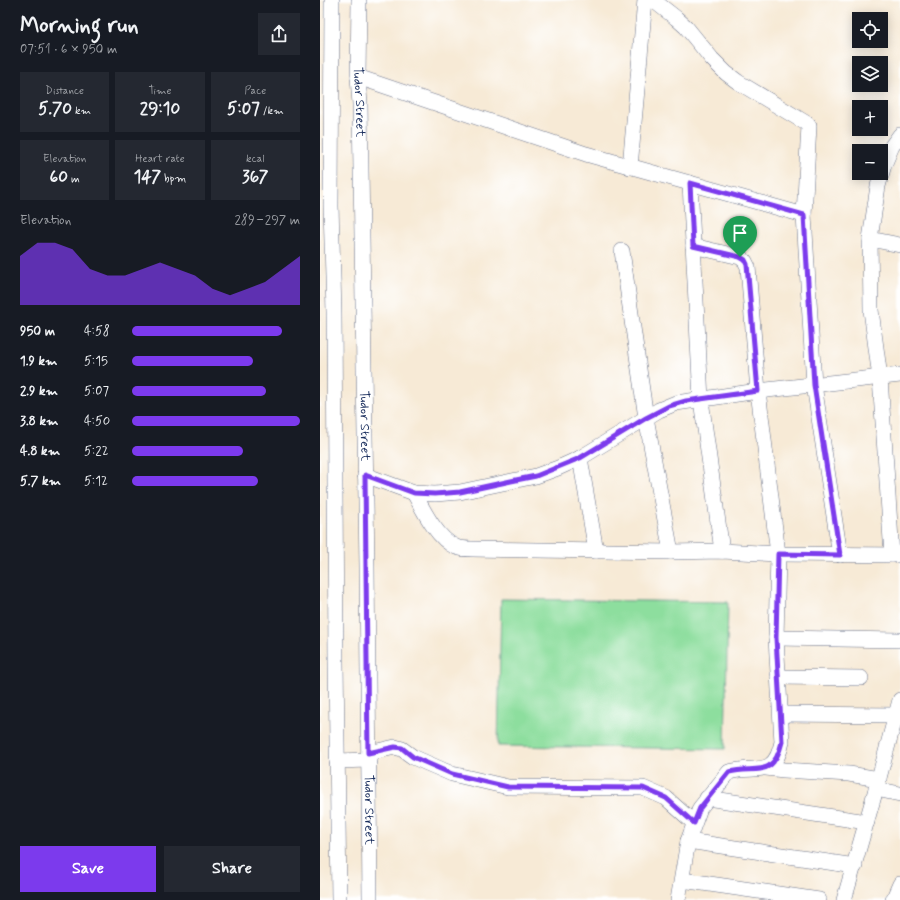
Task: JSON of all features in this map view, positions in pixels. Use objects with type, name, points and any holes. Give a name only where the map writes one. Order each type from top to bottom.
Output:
[{"type":"street","name":"Tudor Street","points":[[332,0],[331,206],[334,312],[339,900]]},
{"type":"street","name":"Tudor Street","points":[[359,0],[358,77],[360,104],[370,900]]},
{"type":"street","points":[[630,166],[644,0]]},
{"type":"street","points":[[653,0],[686,27],[712,59],[726,73],[738,82],[808,124],[810,134],[804,215],[814,385],[840,555]]},
{"type":"street","points":[[358,77],[586,154],[804,215]]},
{"type":"street","points":[[414,493],[430,521],[446,541],[457,548],[671,552],[722,551],[778,554],[896,555],[880,378],[871,310],[870,239],[878,186],[884,164],[892,146],[900,135]]},
{"type":"street","points":[[690,183],[701,400],[722,551]]},
{"type":"street","points":[[870,239],[900,245]]},
{"type":"street","points":[[678,900],[688,841],[700,808],[729,772],[758,770],[772,765],[780,752],[782,742],[776,638],[778,554],[758,391],[747,264],[745,260],[740,257],[693,246]]},
{"type":"street","points":[[622,251],[646,418],[671,552]]},
{"type":"street","points":[[365,475],[414,493],[435,494],[460,492],[536,476],[580,458],[659,410],[676,403],[758,391],[900,375]]},
{"type":"street","points":[[580,458],[596,551]]},
{"type":"street","points":[[776,638],[900,640]]},
{"type":"street","points":[[778,677],[861,678]]},
{"type":"street","points":[[844,900],[878,784],[900,700]]},
{"type":"street","points":[[781,714],[896,715]]},
{"type":"street","points":[[337,761],[368,756],[395,747],[402,748],[413,757],[452,774],[508,787],[643,788],[666,798],[694,823]]},
{"type":"street","points":[[766,768],[849,774],[878,784],[900,794]]},
{"type":"street","points":[[707,798],[867,822]]},
{"type":"street","points":[[688,841],[855,866]]},
{"type":"street","points":[[682,880],[819,900]]},
{"type":"street","points":[[893,900],[900,884]]},
{"type":"green space","points":[[501,599],[728,602],[725,749],[498,746]]},
{"type":"route","points":[[690,183],[804,215],[814,385],[840,555],[778,554],[776,638],[782,742],[780,752],[772,765],[758,770],[729,772],[700,808],[694,823],[666,798],[643,788],[543,786],[508,787],[452,774],[413,757],[402,748],[395,747],[368,753],[365,475],[414,493],[435,494],[460,492],[536,476],[580,458],[659,410],[676,403],[758,391],[748,267],[745,260],[740,257],[693,246],[690,183]]}]
